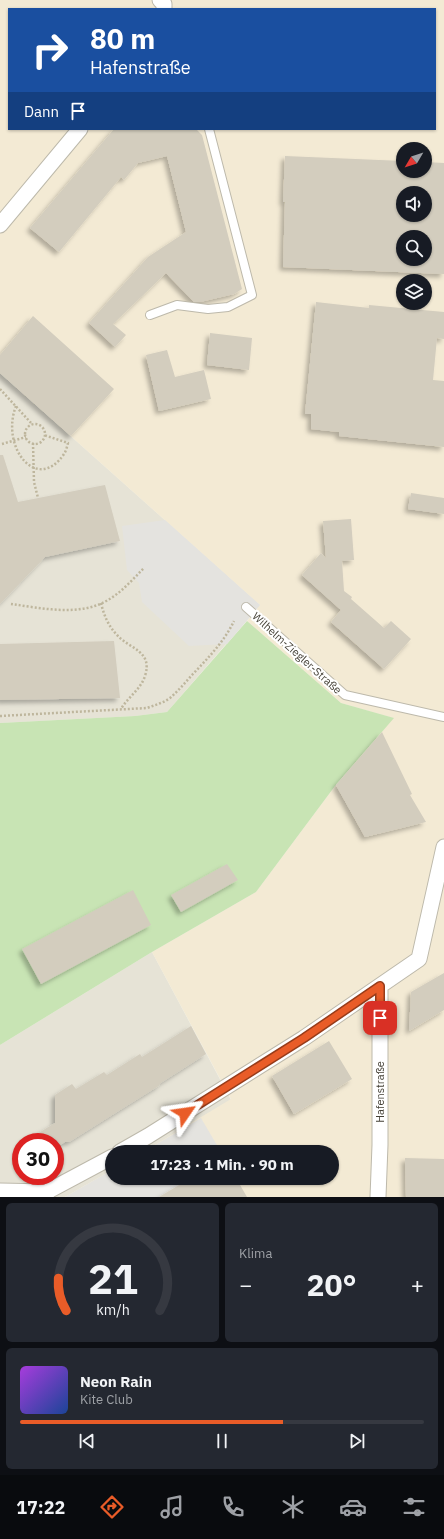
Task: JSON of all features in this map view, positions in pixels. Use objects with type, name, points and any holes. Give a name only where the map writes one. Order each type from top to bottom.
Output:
[{"type":"street","points":[[0,225],[79,130]]},
{"type":"street","points":[[132,1145],[304,1038],[419,959],[444,847]]},
{"type":"street","name":"Hafenstraße","points":[[378,1197],[380,1146],[380,986]]},
{"type":"street","points":[[0,1191],[45,1195],[105,1160]]},
{"type":"lane","points":[[150,315],[177,306],[208,308],[228,307],[252,296],[208,130]]},
{"type":"lane","name":"Wilhelm-Ziegler-Straße","points":[[246,607],[345,695],[444,717]]},
{"type":"path","points":[[0,389],[32,424]]},
{"type":"path","points":[[9,412],[16,406]]},
{"type":"path","points":[[32,424],[38,424],[42,427],[44,435],[41,441],[37,443],[29,442],[26,437],[25,433],[27,427],[32,424]]},
{"type":"path","points":[[25,467],[39,469],[49,466],[57,462],[64,454],[68,443],[44,435]]},
{"type":"path","points":[[1,437],[3,445],[26,437]]},
{"type":"path","points":[[33,443],[33,469],[38,498]]},
{"type":"path","points":[[11,604],[44,609],[68,610],[88,608],[107,601],[125,588],[144,568]]},
{"type":"path","points":[[101,603],[109,626],[119,638],[139,650],[145,659],[145,676],[140,687],[125,702],[121,709]]},
{"type":"path","points":[[0,716],[147,708],[160,704],[170,698],[215,650],[228,632],[234,620]]},
{"type":"shaded area","points":[[0,0],[444,0],[444,1197],[65,1197],[105,1174],[105,1185],[339,1185],[339,1145],[155,1145],[231,1099],[152,952],[256,892],[335,786],[393,718],[341,703],[247,621],[260,605],[0,373]]},
{"type":"shaded area","points":[[0,373],[260,605],[167,712],[135,716],[0,723]]},
{"type":"shaded area","points":[[165,520],[260,605],[227,644],[189,646],[142,602],[139,583],[127,570],[122,526]]},
{"type":"shaded area","points":[[152,952],[231,1100],[155,1145],[105,1145],[105,1174],[65,1197],[0,1197],[0,1045]]},
{"type":"shaded area","points":[[201,1118],[217,1145],[155,1145]]},
{"type":"shaded area","points":[[105,1174],[105,1185],[179,1185],[159,1197],[65,1197]]},
{"type":"green space","points":[[247,621],[341,703],[394,718],[335,786],[256,892],[152,952],[0,1045],[0,723],[135,716],[167,712]]},
{"type":"building","points":[[113,130],[197,130],[202,135],[242,289],[234,294],[194,302],[166,273],[113,324],[126,335],[115,347],[89,323],[148,257],[186,232],[167,156],[138,163],[124,180],[121,177],[59,252],[30,228]]},
{"type":"building","points":[[285,156],[396,161],[396,178],[432,178],[432,162],[444,163],[444,274],[283,267],[285,202],[283,202]]},
{"type":"building","points":[[316,302],[369,308],[369,305],[396,308],[396,310],[444,312],[444,339],[437,338],[433,380],[444,381],[444,447],[339,436],[339,432],[311,429],[311,414],[305,414]]},
{"type":"building","points":[[33,316],[114,389],[71,436],[0,373],[0,355]]},
{"type":"building","points":[[210,333],[252,338],[249,370],[207,365]]},
{"type":"building","points":[[167,350],[175,377],[204,370],[211,399],[159,411],[146,355]]},
{"type":"building","points":[[0,455],[3,455],[18,502],[105,485],[120,541],[45,557],[0,604]]},
{"type":"building","points":[[411,493],[444,498],[444,514],[408,509]]},
{"type":"building","points":[[351,519],[354,560],[342,561],[344,591],[384,628],[391,621],[411,639],[384,669],[331,622],[341,610],[302,575],[321,553],[326,558],[323,521]]},
{"type":"building","points":[[114,641],[120,698],[0,700],[0,644]]},
{"type":"building","points":[[382,732],[412,794],[410,795],[426,822],[365,837],[336,785]]},
{"type":"building","points":[[227,864],[238,880],[181,912],[171,895]]},
{"type":"building","points":[[133,890],[151,925],[41,984],[22,949]]},
{"type":"building","points":[[444,973],[444,1010],[409,1031],[411,992]]},
{"type":"building","points":[[191,1026],[206,1054],[159,1084],[160,1085],[69,1142],[64,1143],[64,1133],[39,1133],[55,1123],[55,1095],[72,1084],[76,1089],[104,1072],[107,1075],[140,1054],[142,1057]]},
{"type":"building","points":[[329,1041],[352,1079],[294,1114],[272,1076]]},
{"type":"building","points":[[405,1158],[444,1159],[444,1197],[406,1197]]},
{"type":"building","points":[[179,1185],[240,1185],[247,1197],[159,1197]]},
{"type":"route","points":[[185,1113],[304,1038],[380,986],[380,1018]]}]
